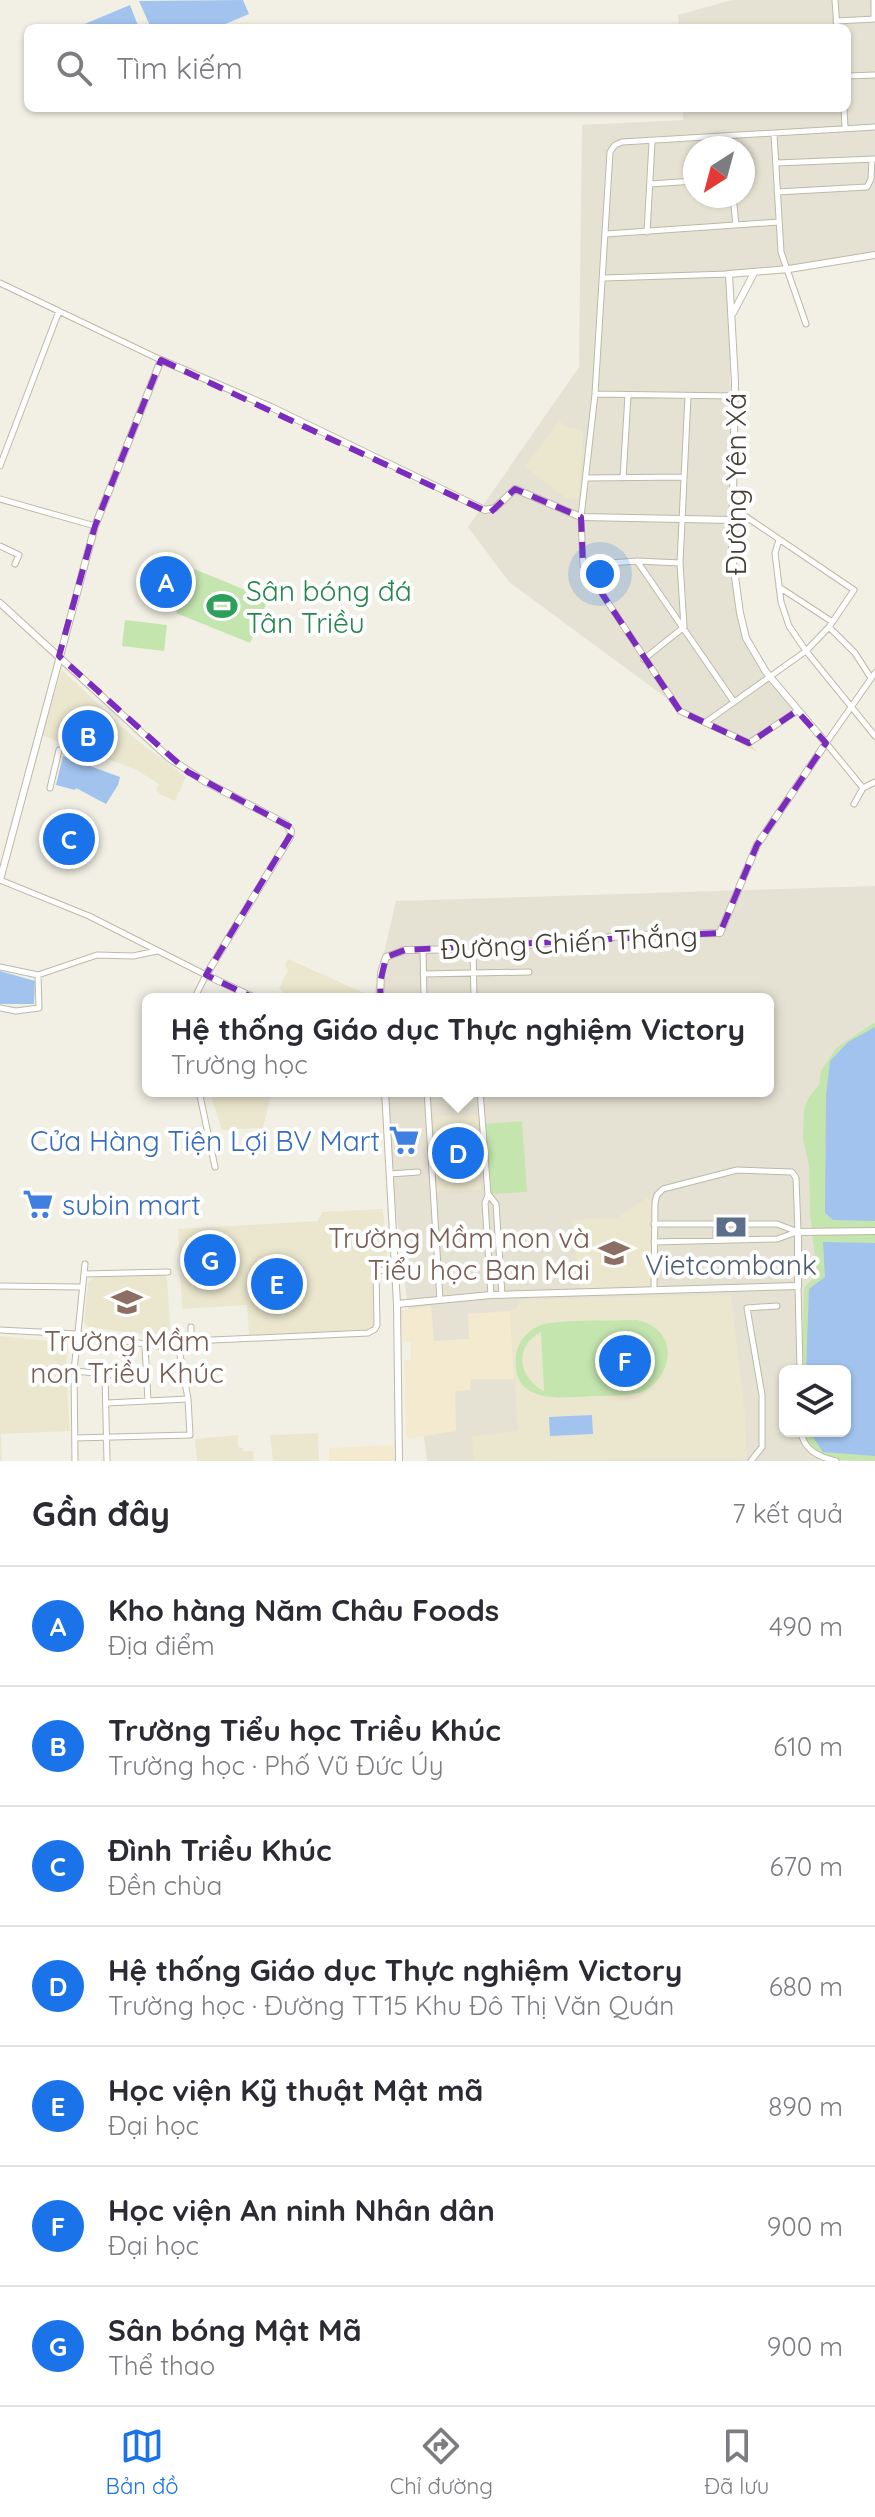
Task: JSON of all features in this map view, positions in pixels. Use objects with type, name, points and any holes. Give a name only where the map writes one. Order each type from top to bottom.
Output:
[{"type":"street","points":[[835,0],[836,24],[875,19],[874,0]]},
{"type":"street","points":[[851,76],[875,75]]},
{"type":"street","points":[[844,112],[845,127]]},
{"type":"street","points":[[728,136],[875,127]]},
{"type":"street","points":[[774,134],[781,252],[806,324]]},
{"type":"street","points":[[683,140],[622,142],[610,152],[595,394],[581,517],[583,565],[680,711],[749,743],[797,711]]},
{"type":"street","points":[[647,232],[652,142]]},
{"type":"street","points":[[776,163],[873,159],[870,185],[863,188],[777,192]]},
{"type":"street","points":[[650,184],[683,182]]},
{"type":"street","points":[[734,208],[736,225]]},
{"type":"street","points":[[606,234],[779,222]]},
{"type":"street","points":[[604,278],[754,273],[875,255]]},
{"type":"street","points":[[731,316],[754,273]]},
{"type":"street","name":"Đường Yên Xá","points":[[729,274],[734,396],[732,555],[746,638],[770,677],[863,788]]},
{"type":"street","points":[[0,283],[161,360],[271,407],[485,510],[494,509],[515,489],[581,517],[732,520],[745,516],[854,590],[806,651],[705,722]]},
{"type":"street","points":[[0,466],[59,311]]},
{"type":"street","points":[[161,360],[95,526],[0,880],[89,916],[244,993]]},
{"type":"street","points":[[595,394],[734,396]]},
{"type":"street","points":[[623,478],[628,395]]},
{"type":"street","points":[[684,627],[680,563],[688,396]]},
{"type":"street","points":[[587,478],[684,477]]},
{"type":"street","points":[[0,499],[95,526]]},
{"type":"street","points":[[779,540],[775,553],[789,626],[875,736]]},
{"type":"street","points":[[0,546],[19,555],[15,564]]},
{"type":"street","points":[[583,565],[637,561],[680,563]]},
{"type":"street","points":[[637,561],[734,702]]},
{"type":"street","points":[[779,586],[830,624],[873,676],[826,743]]},
{"type":"street","points":[[0,603],[169,758],[204,781],[277,818],[291,831],[287,843],[197,993]]},
{"type":"street","points":[[644,660],[684,627]]},
{"type":"street","name":"Đường Chiến Thắng","points":[[380,993],[381,973],[386,957],[405,950],[473,949],[634,935],[720,933],[757,845],[826,743]]},
{"type":"street","points":[[50,788],[59,750]]},
{"type":"street","points":[[854,804],[863,788],[875,782]]},
{"type":"street","points":[[473,949],[474,993]]},
{"type":"street","points":[[423,950],[424,993]]},
{"type":"street","points":[[0,967],[38,975],[97,955],[133,956],[158,951]]},
{"type":"street","points":[[423,974],[529,972]]},
{"type":"street","points":[[0,1008],[16,1011],[39,1008],[38,975]]},
{"type":"street","points":[[200,1097],[215,1167]]},
{"type":"street","points":[[385,1097],[397,1304],[399,1461]]},
{"type":"street","points":[[427,1097],[440,1300]]},
{"type":"street","points":[[480,1097],[491,1295]]},
{"type":"street","points":[[654,1290],[655,1202],[663,1189],[737,1170],[792,1172],[796,1178],[800,1365]]},
{"type":"street","points":[[390,1174],[418,1172]]},
{"type":"street","points":[[488,1195],[496,1204],[502,1295]]},
{"type":"street","points":[[654,1224],[777,1224],[798,1232]]},
{"type":"street","points":[[716,1224],[716,1240]]},
{"type":"street","points":[[654,1242],[777,1239],[798,1232],[875,1231]]},
{"type":"street","points":[[75,1461],[74,1371],[85,1264]]},
{"type":"street","points":[[191,1327],[191,1341],[368,1333],[377,1325],[376,1271],[394,1269]]},
{"type":"street","points":[[85,1274],[168,1272]]},
{"type":"street","points":[[0,1286],[82,1287]]},
{"type":"street","points":[[397,1304],[491,1295],[798,1286]]},
{"type":"street","points":[[751,1461],[762,1447],[762,1395],[747,1308],[777,1306]]},
{"type":"street","points":[[0,1330],[78,1334],[179,1349],[188,1399],[190,1435],[75,1438]]},
{"type":"street","points":[[145,1346],[148,1401]]},
{"type":"street","points":[[74,1371],[146,1378]]},
{"type":"street","points":[[105,1374],[107,1461]]},
{"type":"street","points":[[107,1403],[188,1399]]},
{"type":"street","points":[[803,1437],[811,1450],[836,1461]]},
{"type":"highlighted area","points":[[161,360],[490,513],[515,489],[581,517],[583,565],[680,711],[749,743],[797,711],[826,743],[757,845],[720,933],[405,950],[386,957],[380,983],[383,1060],[206,975],[294,829],[188,772],[59,656],[95,526]]},
{"type":"shaded area","points":[[732,0],[875,0],[875,253],[729,275],[732,555],[745,634],[797,711],[750,743],[757,752],[688,714],[509,582],[468,527],[579,367],[582,125],[683,120],[683,112],[851,112],[851,24],[679,24],[678,15]]},
{"type":"shaded area","points":[[559,421],[568,428],[583,429],[579,499],[566,498],[525,467]]},
{"type":"shaded area","points":[[62,670],[133,737],[186,777],[175,801],[160,794],[156,790],[159,784],[135,769],[41,735]]},
{"type":"shaded area","points":[[875,886],[875,1461],[427,1461],[382,1097],[774,1097],[774,993],[374,993],[396,901]]},
{"type":"shaded area","points":[[288,959],[364,993],[285,993],[279,989],[288,970],[285,965]]},
{"type":"shaded area","points":[[211,1097],[271,1097],[263,1128],[222,1130]]},
{"type":"shaded area","points":[[479,1115],[481,1190],[436,1191],[434,1116]]},
{"type":"shaded area","name":"Trường Mầm non và Tiểu học Ban Mai","points":[[651,1198],[652,1286],[580,1289],[572,1220],[617,1218]]},
{"type":"shaded area","points":[[383,1209],[388,1263],[373,1264],[374,1329],[249,1336],[247,1305],[182,1309],[178,1229],[318,1221],[322,1212]]},
{"type":"shaded area","name":"Trường Mầm non Triều Khúc","points":[[163,1274],[167,1278],[171,1338],[88,1327],[84,1322],[88,1282],[95,1277]]},
{"type":"shaded area","points":[[731,1295],[745,1417],[746,1459],[474,1461],[472,1437],[518,1431],[510,1311],[518,1307],[519,1300]]},
{"type":"shaded area","points":[[431,1306],[434,1341],[469,1339],[468,1314],[510,1311],[514,1379],[471,1379],[470,1390],[455,1391],[456,1431],[406,1439],[404,1360],[411,1360],[411,1342],[402,1341],[401,1310]]},
{"type":"shaded area","points":[[0,1336],[69,1341],[66,1369],[70,1431],[1,1434],[2,1461],[0,1461]]},
{"type":"shaded area","points":[[318,1433],[319,1461],[273,1461],[270,1435]]},
{"type":"shaded area","points":[[238,1435],[238,1447],[243,1451],[253,1451],[254,1461],[197,1461],[195,1439]]},
{"type":"shaded area","points":[[394,1445],[395,1461],[329,1461],[329,1448]]},
{"type":"green space","name":"Sân bóng đá Tân Triều","points":[[194,569],[268,599],[250,643],[176,613]]},
{"type":"green space","name":"Sân bóng đá Tân Triều","points":[[125,620],[167,625],[164,651],[122,646]]},
{"type":"green space","points":[[875,1022],[875,1461],[837,1460],[811,1450],[804,1437],[851,1437],[851,1365],[802,1365],[804,1288],[817,1274],[810,1214],[809,1165],[803,1139],[804,1108],[819,1085],[821,1071],[836,1048]]},
{"type":"green space","points":[[522,1121],[527,1192],[489,1194],[483,1124]]},
{"type":"green space","points":[[225,1233],[229,1285],[195,1287],[191,1235]]},
{"type":"green space","points":[[637,1320],[660,1332],[668,1352],[662,1374],[643,1392],[618,1396],[553,1397],[540,1395],[521,1383],[516,1371],[517,1350],[523,1338],[534,1328],[557,1322]],"holes":[[[541,1332],[544,1391],[528,1378],[522,1362],[526,1345]]]},
{"type":"water","points":[[243,0],[249,14],[225,24],[149,24],[139,1]]},
{"type":"water","points":[[130,5],[137,24],[85,24]]},
{"type":"water","points":[[63,756],[120,777],[106,804],[76,788],[56,785]]},
{"type":"water","points":[[0,971],[35,981],[34,1004],[0,1004]]},
{"type":"water","points":[[875,1027],[875,1221],[833,1220],[825,1213],[826,1095],[830,1061],[848,1042]]},
{"type":"water","points":[[823,1242],[875,1243],[875,1456],[823,1452],[813,1437],[851,1437],[851,1365],[806,1365],[809,1289],[825,1277]]},
{"type":"water","points":[[592,1415],[593,1434],[550,1436],[549,1417]]},
{"type":"place","name":"Kho hàng Năm Châu Foods","points":[[166,582]]},
{"type":"place","name":"Sân bóng đá Tân Triều","points":[[222,606]]},
{"type":"place","name":"Trường Tiểu học Triều Khúc","points":[[88,736]]},
{"type":"place","name":"Đình Triều Khúc","points":[[69,839]]},
{"type":"place","name":"Cửa Hàng Tiện Lợi BV Mart","points":[[404,1140]]},
{"type":"place","name":"Hệ thống Giáo dục Thực nghiệm Victory","points":[[458,1153]]},
{"type":"place","name":"subin mart","points":[[38,1204]]},
{"type":"place","name":"Vietcombank","points":[[731,1227]]},
{"type":"place","name":"Trường Mầm non và Tiểu học Ban Mai","points":[[614,1253]]},
{"type":"place","name":"Sân bóng Mật Mã","points":[[210,1260]]},
{"type":"place","name":"Học viện Kỹ thuật Mật mã","points":[[277,1284]]},
{"type":"place","name":"Trường Mầm non Triều Khúc","points":[[127,1302]]},
{"type":"place","name":"Học viện An ninh Nhân dân","points":[[625,1361]]}]
